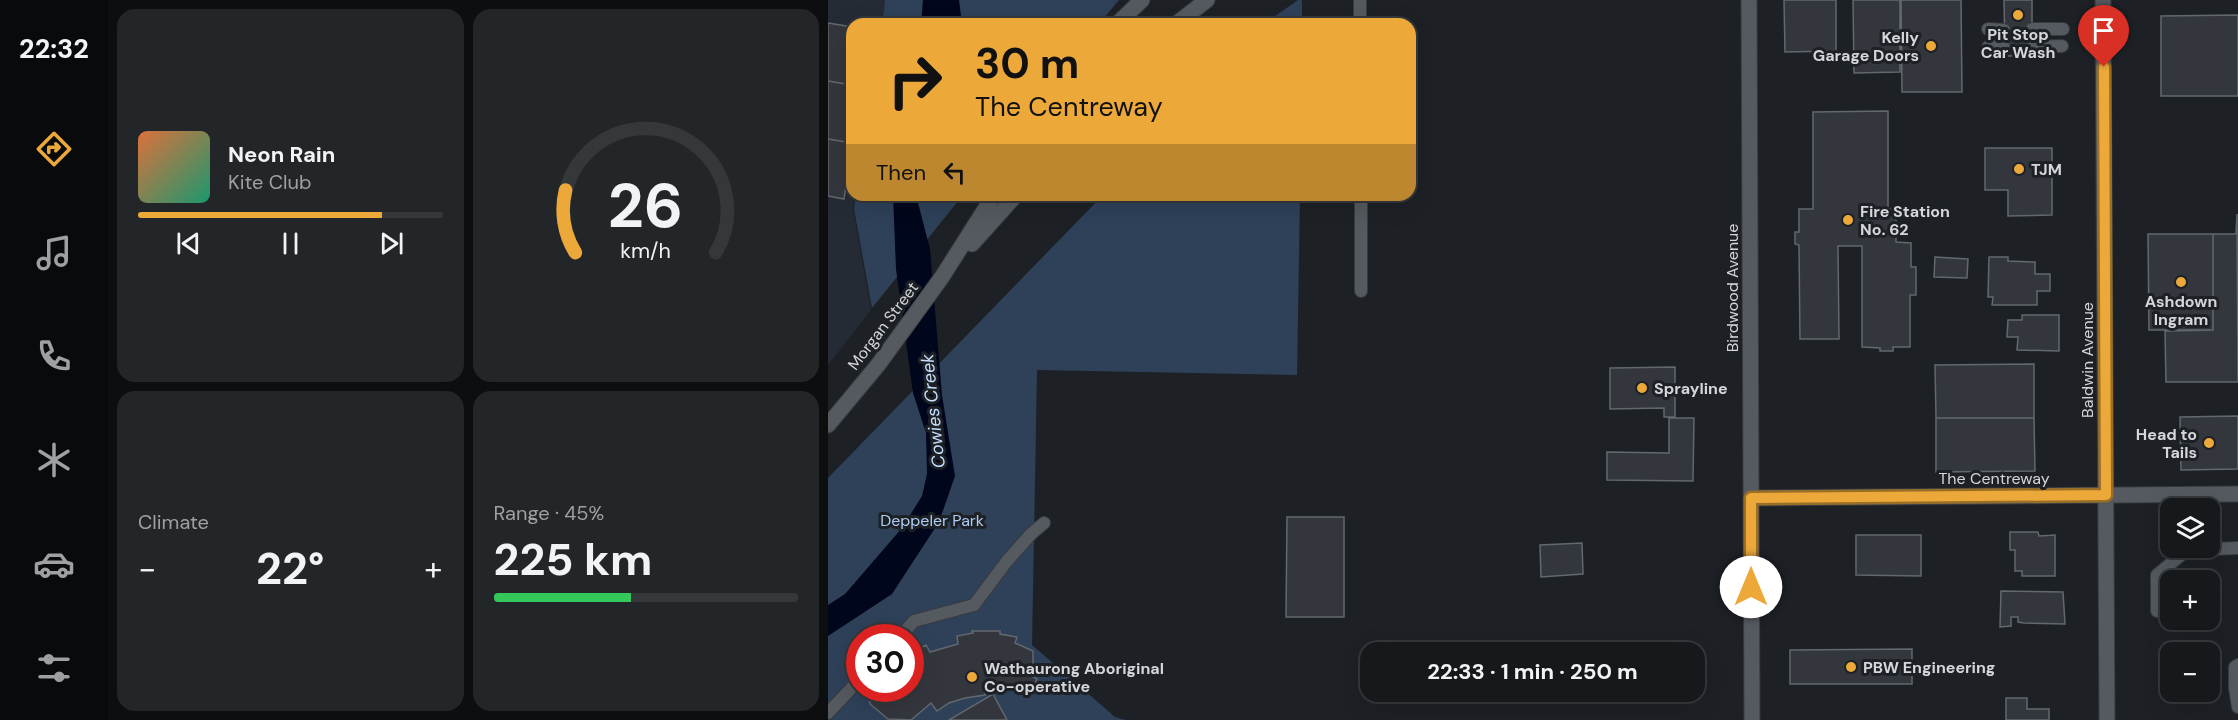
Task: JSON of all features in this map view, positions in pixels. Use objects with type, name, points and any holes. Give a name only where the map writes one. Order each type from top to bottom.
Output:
[{"type":"street","points":[[1123,18],[1142,0]]},
{"type":"street","points":[[1184,18],[1206,0]]},
{"type":"street","name":"Birdwood Avenue","points":[[1749,0],[1752,720]]},
{"type":"street","name":"Baldwin Avenue","points":[[2103,0],[2108,720]]},
{"type":"street","name":"Morgan Street","points":[[828,425],[892,346],[942,277],[990,201]]},
{"type":"street","name":"Morgan Street","points":[[942,277],[1011,201]]},
{"type":"street","name":"The Centreway","points":[[1751,498],[2238,494]]},
{"type":"lane","points":[[1360,0],[1360,18]]},
{"type":"lane","points":[[1988,29],[2004,30]]},
{"type":"lane","points":[[2032,29],[2063,29]]},
{"type":"lane","points":[[2032,47],[2062,46]]},
{"type":"lane","points":[[1988,47],[2004,47]]},
{"type":"lane","points":[[1361,201],[1361,291]]},
{"type":"lane","points":[[911,624],[914,621],[974,604],[1007,561],[1044,523]]},
{"type":"lane","points":[[2157,611],[2157,575],[2187,550],[2238,548]]},
{"type":"lane","points":[[2238,665],[2235,667],[2235,688],[2238,707]]},
{"type":"lane","points":[[828,713],[846,694]]},
{"type":"shaded area","points":[[828,0],[885,0],[882,18],[846,18],[846,201],[854,201],[853,209],[871,310],[828,365]]},
{"type":"green space","points":[[885,0],[1119,0],[1104,18],[883,18]]},
{"type":"green space","points":[[1298,0],[1302,0],[1302,18],[1272,18]]},
{"type":"green space","points":[[855,201],[958,201],[872,308],[854,209]]},
{"type":"green space","name":"Deppeler Park","points":[[1097,201],[1300,201],[1297,375],[1037,370],[1032,645],[1115,717],[1126,720],[828,720],[828,478]]},
{"type":"water","points":[[923,0],[959,0],[961,18],[922,18]]},
{"type":"water","name":"Cowies Creek","points":[[893,201],[918,201],[930,249],[942,395],[955,476],[939,522],[892,594],[828,636],[828,605],[845,594],[902,528],[922,496],[927,474],[926,433],[913,393],[896,269]]},
{"type":"building","points":[[1784,0],[1836,0],[1836,51],[1785,52]]},
{"type":"building","points":[[1853,0],[1900,0],[1900,72],[1854,73]]},
{"type":"building","name":"Kelly Garage Doors","points":[[1901,0],[1961,0],[1962,92],[1902,92]]},
{"type":"building","name":"Pit Stop Car Wash","points":[[2004,0],[2032,0],[2032,56],[2005,56]]},
{"type":"building","points":[[2238,15],[2238,96],[2161,96],[2161,16]]},
{"type":"building","points":[[828,23],[846,26],[846,84],[828,81]]},
{"type":"building","points":[[828,81],[846,84],[846,142],[828,139]]},
{"type":"building","name":"Fire Station No. 62","points":[[1888,111],[1888,209],[1896,209],[1896,242],[1911,243],[1911,267],[1916,267],[1916,295],[1910,295],[1910,347],[1893,347],[1893,351],[1880,351],[1880,348],[1862,347],[1862,246],[1838,246],[1839,339],[1800,339],[1799,245],[1795,244],[1795,232],[1799,232],[1799,209],[1813,209],[1813,112]]},
{"type":"building","points":[[828,139],[846,142],[846,185],[844,199],[828,196]]},
{"type":"building","name":"TJM","points":[[1985,148],[2052,148],[2052,215],[2008,216],[2008,190],[1985,190]]},
{"type":"building","points":[[2237,214],[2238,382],[2166,382],[2165,331],[2213,330],[2213,234],[2236,234]]},
{"type":"building","name":"Ashdown Ingram","points":[[2148,234],[2213,234],[2213,330],[2149,330]]},
{"type":"building","points":[[1935,257],[1968,259],[1967,278],[1934,277]]},
{"type":"building","points":[[1989,257],[2008,257],[2008,261],[2035,262],[2035,274],[2050,274],[2050,291],[2037,291],[2037,305],[1992,305],[1993,297],[1988,297]]},
{"type":"building","points":[[2022,315],[2059,315],[2059,351],[2017,350],[2018,337],[2007,337],[2008,320],[2022,320]]},
{"type":"building","points":[[2034,364],[2034,418],[1936,418],[1935,365]]},
{"type":"building","name":"Sprayline","points":[[1675,367],[1675,417],[1664,417],[1664,408],[1610,409],[1610,368]]},
{"type":"building","name":"Head to Tails","points":[[2238,416],[2238,469],[2181,470],[2180,417]]},
{"type":"building","points":[[1669,418],[1694,418],[1693,481],[1607,480],[1607,452],[1669,453]]},
{"type":"building","points":[[1936,418],[2034,418],[2035,471],[1936,472]]},
{"type":"building","points":[[1287,517],[1344,517],[1344,617],[1286,617]]},
{"type":"building","points":[[2010,532],[2038,532],[2039,536],[2055,535],[2055,576],[2022,576],[2022,571],[2015,571],[2015,550],[2010,550]]},
{"type":"building","points":[[1856,535],[1921,535],[1921,576],[1856,575]]},
{"type":"building","points":[[1582,543],[1583,574],[1541,577],[1540,545]]},
{"type":"building","points":[[2001,591],[2063,592],[2065,624],[2024,623],[2018,622],[2018,617],[2011,617],[2011,626],[2000,627]]},
{"type":"building","name":"Wathaurong Aboriginal Co-operative","points":[[972,631],[1000,631],[1000,634],[1017,637],[1015,643],[1033,651],[1033,666],[1030,675],[1037,679],[1028,696],[1009,688],[984,685],[985,695],[949,703],[937,711],[931,703],[911,720],[888,719],[870,704],[870,702],[924,702],[924,646],[926,645],[930,652],[958,644],[957,636],[973,633]]},
{"type":"building","name":"PBW Engineering","points":[[1912,649],[1912,684],[1790,684],[1790,650]]},
{"type":"building","name":"Wathaurong Aboriginal Co-operative","points":[[993,694],[1007,720],[949,720]]},
{"type":"building","points":[[2006,698],[2027,698],[2027,709],[2049,709],[2049,720],[2006,720]]},
{"type":"place","name":"Pit Stop Car Wash","points":[[2018,15]]},
{"type":"place","name":"Kelly Garage Doors","points":[[1931,46]]},
{"type":"place","name":"TJM","points":[[2019,169]]},
{"type":"place","name":"Fire Station No. 62","points":[[1848,220]]},
{"type":"place","name":"Ashdown Ingram","points":[[2181,282]]},
{"type":"place","name":"Sprayline","points":[[1642,388]]},
{"type":"place","name":"Head to Tails","points":[[2209,443]]},
{"type":"place","name":"PBW Engineering","points":[[1851,667]]},
{"type":"place","name":"Wathaurong Aboriginal Co-operative","points":[[972,677]]},
{"type":"route","points":[[1751,587],[1751,498],[2106,495],[2104,67]]}]
